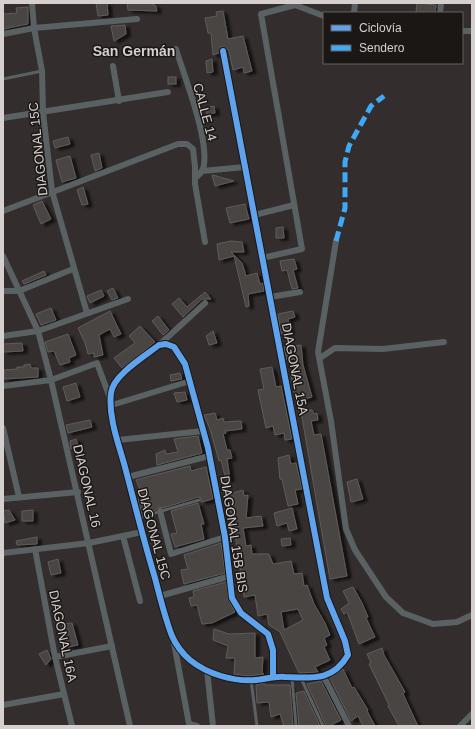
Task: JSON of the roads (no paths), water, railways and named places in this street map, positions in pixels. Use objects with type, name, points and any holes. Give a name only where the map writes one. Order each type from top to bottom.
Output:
[{"type":"street","name":"DIAGONAL 15C","points":[[32,3],[34,28],[42,71],[43,112],[52,191],[73,269],[87,313]]},
{"type":"street","points":[[262,258],[302,249],[261,14],[294,4],[308,11],[323,16]]},
{"type":"street","points":[[3,34],[34,28],[137,19]]},
{"type":"street","name":"CALLE 14","points":[[176,49],[200,128],[205,158],[202,171]]},
{"type":"street","name":"DIAGONAL 15A","points":[[223,51],[327,598],[345,641],[348,655],[342,666],[324,677]]},
{"type":"street","points":[[113,66],[119,101]]},
{"type":"street","points":[[3,118],[119,101],[168,92]]},
{"type":"street","points":[[3,211],[178,144],[187,144],[193,149],[195,178],[205,242]]},
{"type":"street","points":[[195,178],[202,171],[245,167]]},
{"type":"street","points":[[254,215],[294,205]]},
{"type":"street","points":[[336,242],[318,352],[346,529],[355,550],[386,597],[403,613],[433,624],[457,622],[472,615]]},
{"type":"street","name":"DIAGONAL 16","points":[[3,256],[38,331],[78,492],[88,543],[130,726]]},
{"type":"street","points":[[3,291],[20,291],[73,269]]},
{"type":"street","points":[[270,297],[300,292]]},
{"type":"street","points":[[3,336],[38,331],[128,299]]},
{"type":"street","points":[[162,345],[205,303]]},
{"type":"street","points":[[320,358],[335,348],[383,349],[444,342]]},
{"type":"street","name":"DIAGONAL 15C","points":[[162,345],[135,364],[113,385],[111,394],[113,420],[138,518],[173,637],[189,724],[197,726]]},
{"type":"street","name":"DIAGONAL 15B BIS","points":[[162,345],[174,347],[185,364],[209,456],[224,537],[232,598],[241,613],[268,634],[273,650],[273,676]]},
{"type":"street","name":"DIAGONAL 15C","points":[[51,380],[97,363],[112,403]]},
{"type":"street","points":[[3,386],[51,380]]},
{"type":"street","points":[[112,403],[190,381]]},
{"type":"street","points":[[3,428],[4,442],[19,497]]},
{"type":"street","points":[[118,440],[203,431]]},
{"type":"street","points":[[128,477],[209,456]]},
{"type":"street","points":[[3,499],[78,492]]},
{"type":"street","points":[[160,511],[171,554],[224,537]]},
{"type":"street","points":[[3,553],[88,543],[142,532]]},
{"type":"street","points":[[123,536],[140,601]]},
{"type":"street","name":"DIAGONAL 16A","points":[[35,549],[55,657],[72,726]]},
{"type":"street","points":[[160,596],[230,576]]},
{"type":"street","name":"DIAGONAL 15C","points":[[173,637],[189,659],[208,670],[229,677],[251,680],[273,676],[301,678],[324,677]]},
{"type":"street","points":[[55,657],[112,646]]},
{"type":"street","points":[[208,670],[213,726]]},
{"type":"street","points":[[324,677],[349,726]]},
{"type":"street","points":[[3,705],[64,694]]},
{"type":"street","points":[[460,726],[472,714]]},
{"type":"lane","points":[[3,79],[42,71]]},
{"type":"lane","points":[[138,518],[199,500]]},
{"type":"lane","points":[[292,677],[296,726]]},
{"type":"lane","points":[[301,678],[323,726]]},
{"type":"lane","points":[[251,680],[257,726]]},
{"type":"district","name":"San Germán","points":[[134,51]]}]
